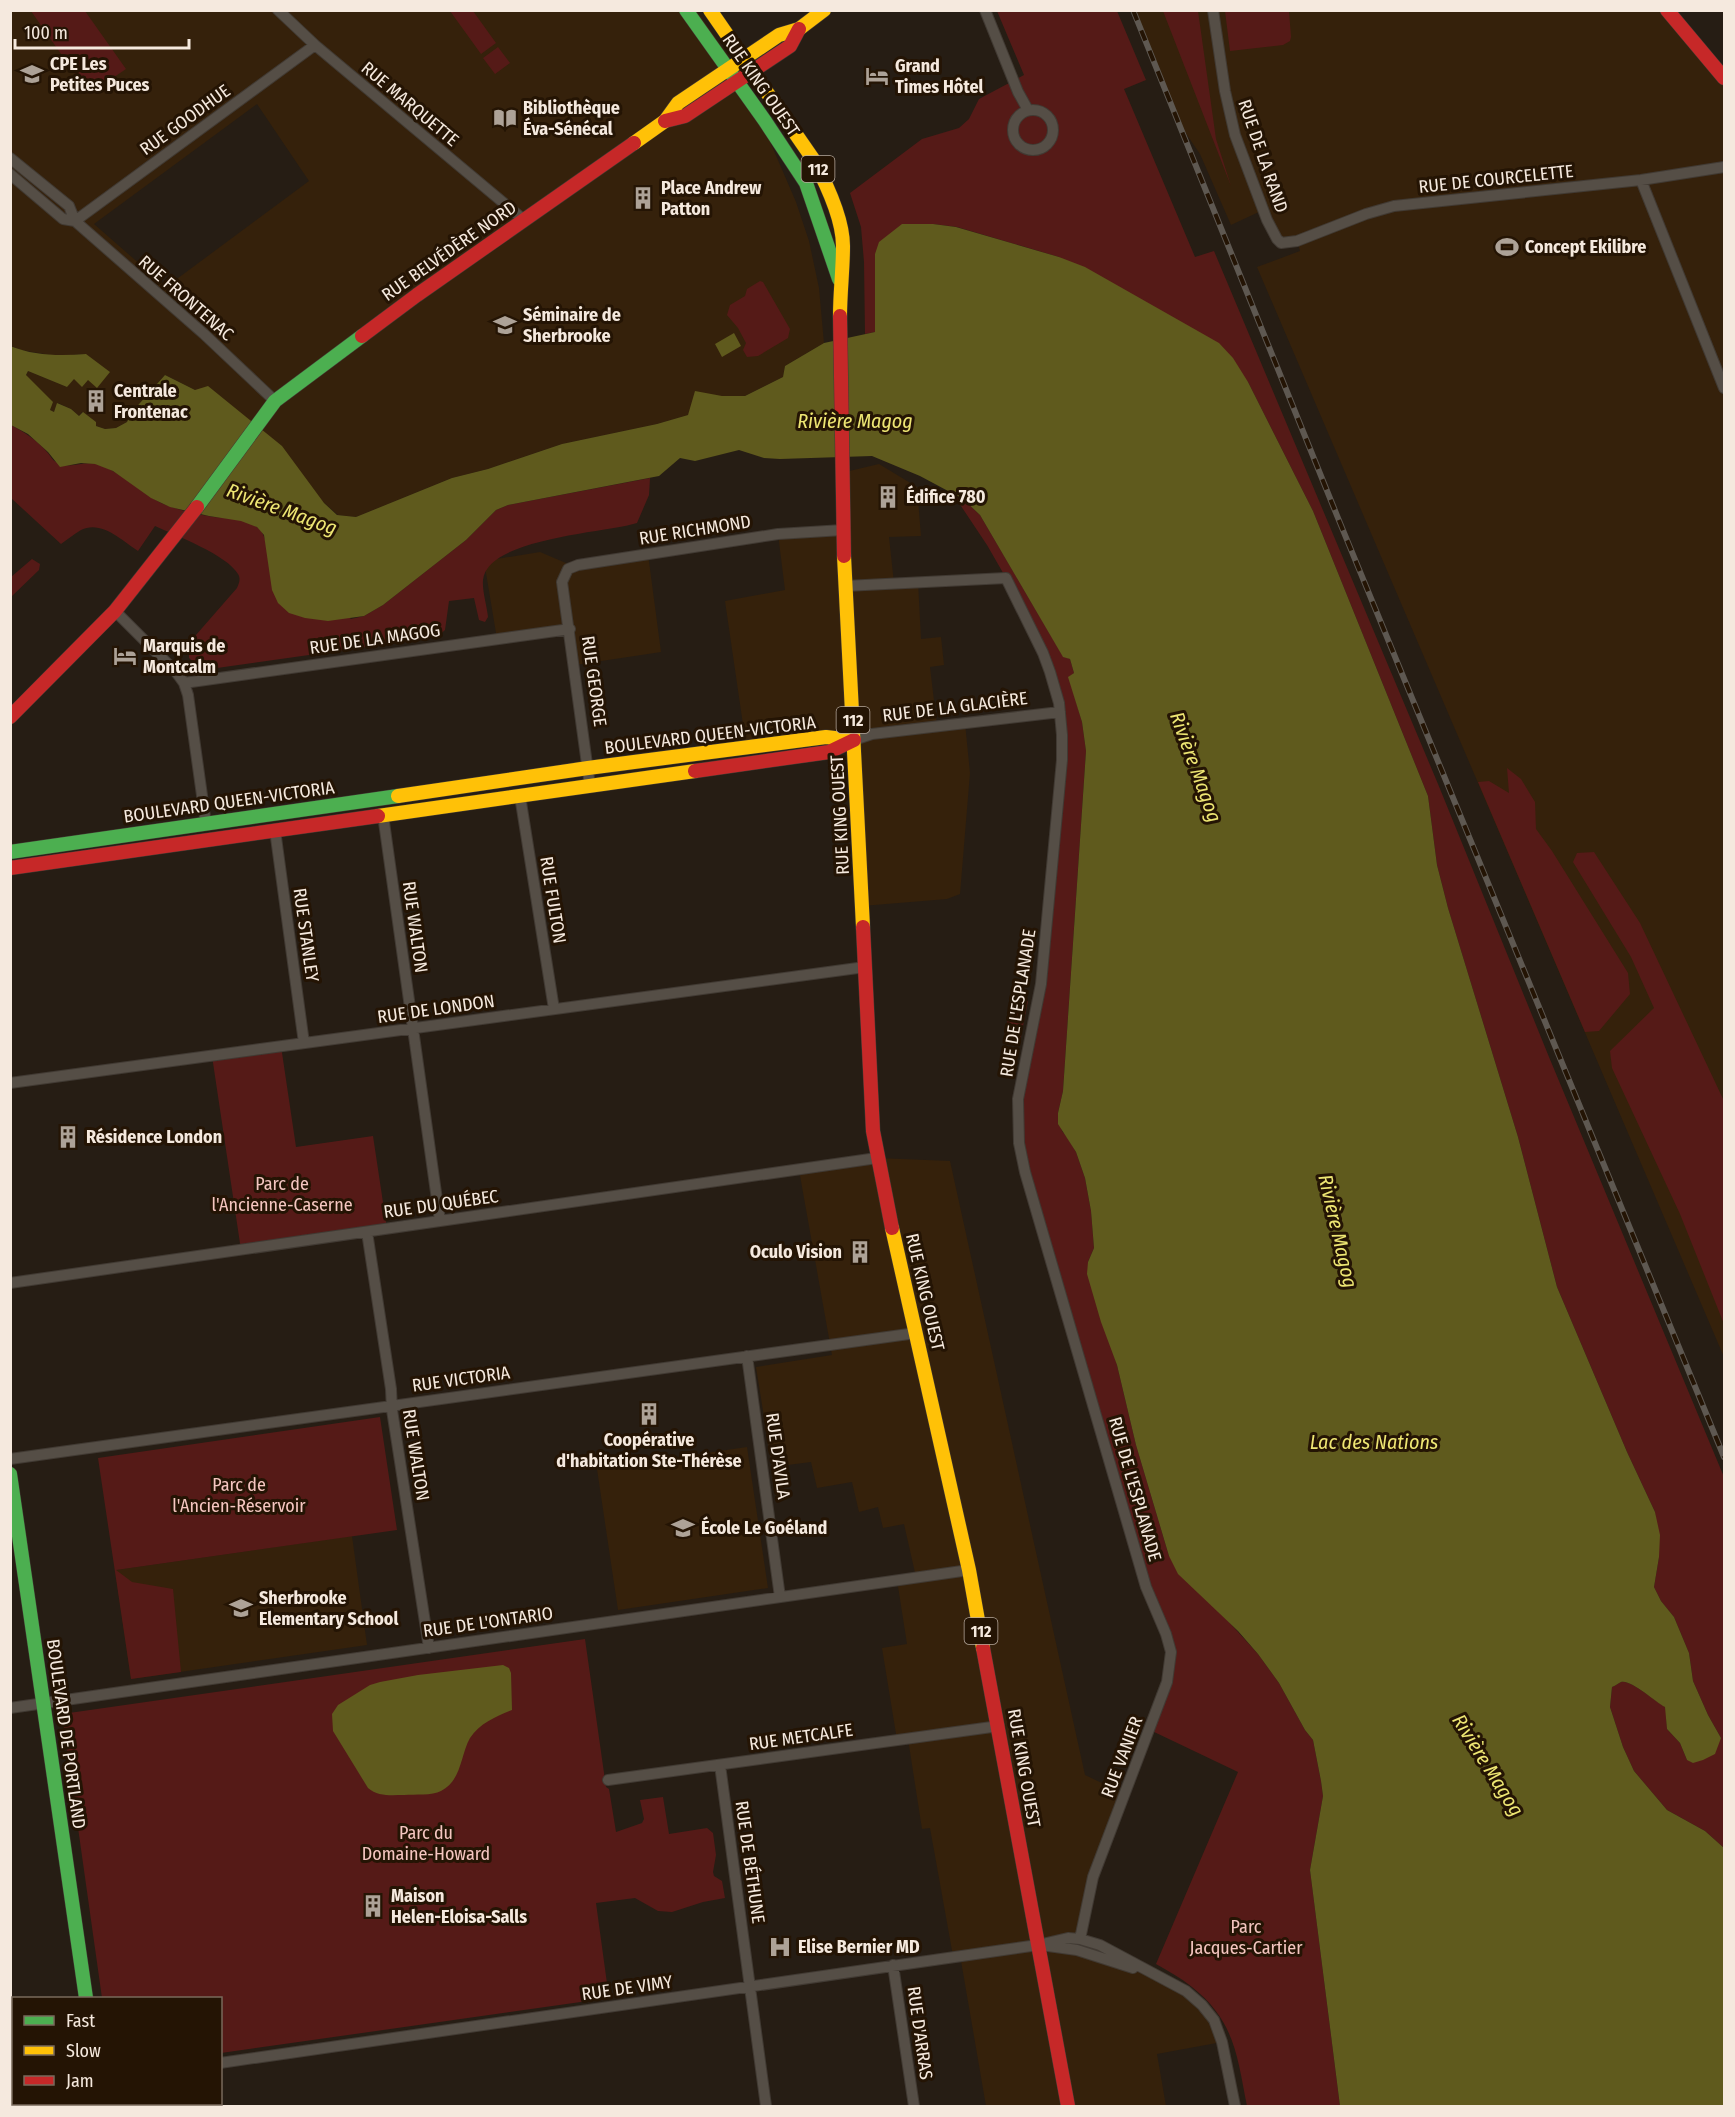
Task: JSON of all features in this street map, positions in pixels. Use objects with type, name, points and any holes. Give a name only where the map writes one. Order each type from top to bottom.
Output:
[{"type":"main road","name":"RUE KING OUEST","points":[[686,10],[777,138],[806,183],[840,283]]},
{"type":"main road","name":"RUE KING OUEST","points":[[711,10],[801,141],[825,181],[834,204],[843,244],[840,335],[845,586],[870,1088],[877,1158],[969,1570],[1068,2106]]},
{"type":"main road","points":[[799,29],[824,10]]},
{"type":"main road","points":[[1667,10],[1725,78]]},
{"type":"main road","name":"RUE BELVÉDÈRE NORD","points":[[665,122],[678,103],[779,35],[799,29]]},
{"type":"main road","name":"RUE BELVÉDÈRE NORD","points":[[115,611],[176,536],[275,401],[363,334],[665,122],[685,116],[790,46],[799,29]]},
{"type":"main road","points":[[10,717],[115,611]]},
{"type":"main road","name":"BOULEVARD QUEEN-VICTORIA","points":[[10,852],[588,768],[826,737],[854,740]]},
{"type":"main road","name":"BOULEVARD QUEEN-VICTORIA","points":[[10,868],[829,752],[854,740]]},
{"type":"main road","name":"BOULEVARD DE PORTLAND","points":[[10,1474],[86,1997]]},
{"type":"street","points":[[985,10],[1018,92],[1028,110]]},
{"type":"street","name":"RUE DE LA RAND","points":[[1213,10],[1225,91],[1235,135],[1266,220],[1276,239]]},
{"type":"street","name":"RUE MARQUETTE","points":[[279,11],[315,45],[524,220]]},
{"type":"street","name":"RUE GOODHUE","points":[[75,221],[315,45]]},
{"type":"street","name":"RUE FRONTENAC","points":[[10,158],[69,206],[75,221],[204,334],[275,401]]},
{"type":"street","name":"RUE DE COURCELETTE","points":[[1276,239],[1281,243],[1297,241],[1366,214],[1394,207],[1641,180],[1725,167]]},
{"type":"street","name":"RUE FRONTENAC","points":[[10,174],[63,219],[75,221]]},
{"type":"street","points":[[1641,180],[1725,388]]},
{"type":"street","name":"RUE RICHMOND","points":[[562,582],[568,569],[578,565],[778,534],[843,531]]},
{"type":"street","name":"RUE DE L'ESPLANADE","points":[[845,586],[1006,578],[1043,653],[1056,689],[1060,712],[1062,760],[1044,958],[1038,1002],[1018,1099],[1019,1143],[1031,1194],[1146,1587]]},
{"type":"street","name":"RUE GEORGE","points":[[562,582],[591,786]]},
{"type":"street","points":[[115,611],[184,682],[188,695],[206,824]]},
{"type":"street","name":"RUE DE LA MAGOG","points":[[184,682],[570,629]]},
{"type":"street","name":"RUE DE LA GLACIÈRE","points":[[854,740],[872,734],[1060,712]]},
{"type":"street","name":"RUE FULTON","points":[[520,796],[554,1009]]},
{"type":"street","name":"RUE WALTON","points":[[383,815],[440,1221]]},
{"type":"street","name":"RUE STANLEY","points":[[275,830],[304,1043]]},
{"type":"street","name":"RUE DE LONDON","points":[[10,1083],[865,967]]},
{"type":"street","name":"RUE DU QUÉBEC","points":[[10,1283],[877,1158]]},
{"type":"street","name":"RUE WALTON","points":[[367,1232],[429,1648]]},
{"type":"street","name":"RUE VICTORIA","points":[[10,1459],[916,1333]]},
{"type":"street","name":"RUE D'AVILA","points":[[747,1356],[780,1597]]},
{"type":"street","name":"RUE DE L'ONTARIO","points":[[10,1708],[969,1570]]},
{"type":"street","name":"RUE VANIER","points":[[1080,1939],[1093,1877],[1167,1682],[1171,1652],[1146,1587]]},
{"type":"street","name":"RUE METCALFE","points":[[608,1780],[999,1726]]},
{"type":"street","name":"RUE DE BÉTHUNE","points":[[720,1765],[766,2106]]},
{"type":"street","points":[[1038,1945],[1059,1938],[1080,1939],[1100,1945],[1186,1991],[1214,2020],[1222,2042],[1236,2106]]},
{"type":"street","points":[[1038,1945],[1077,1950],[1150,1973]]},
{"type":"street","name":"RUE DE VIMY","points":[[222,2063],[1038,1945]]},
{"type":"street","name":"RUE D'ARRAS","points":[[893,1965],[914,2106]]},
{"type":"shaded area","points":[[11,10],[697,11],[740,72],[796,202],[809,241],[819,288],[824,343],[785,366],[783,377],[745,396],[722,396],[688,415],[657,424],[562,444],[488,469],[452,478],[356,517],[338,515],[195,390],[165,375],[131,413],[127,422],[116,428],[105,429],[96,426],[82,412],[79,416],[58,403],[54,412],[50,410],[52,402],[26,376],[28,371],[67,387],[86,354],[56,356],[11,346]],"holes":[[[257,104],[309,181],[166,287],[94,224]]]},
{"type":"shaded area","points":[[1133,11],[1672,11],[1724,78],[1724,1357],[1257,267],[1300,251],[1297,241],[1281,243],[1263,210],[1231,225],[1200,154],[1176,119]]},
{"type":"shaded area","points":[[879,464],[917,487],[921,536],[889,537],[894,583],[918,582],[921,639],[941,637],[944,665],[930,667],[937,726],[965,723],[970,773],[960,894],[947,899],[862,906],[854,740],[747,752],[725,601],[785,590],[778,534],[843,530],[841,473]]},
{"type":"shaded area","points":[[540,552],[573,566],[648,554],[661,652],[575,665],[570,629],[497,639],[484,561]]},
{"type":"shaded area","points":[[877,1158],[950,1161],[1085,1775],[1125,1794],[1093,1877],[1079,1943],[1150,1973],[1202,2005],[1222,2042],[1157,2054],[1166,2106],[986,2106],[960,1955],[953,1956],[930,1828],[922,1829],[908,1739],[897,1740],[882,1648],[907,1644],[897,1580],[916,1577],[904,1524],[883,1528],[878,1507],[859,1512],[852,1482],[817,1488],[811,1462],[772,1467],[756,1367],[832,1355],[799,1170]]},
{"type":"shaded area","name":"École Le Goéland","points":[[747,1447],[768,1588],[618,1610],[597,1469]]},
{"type":"shaded area","name":"Sherbrooke Elementary School","points":[[352,1536],[367,1645],[131,1679],[115,1570]]},
{"type":"green space","points":[[31,11],[85,11],[126,69],[89,94]]},
{"type":"green space","points":[[450,11],[473,11],[496,43],[481,54]]},
{"type":"green space","points":[[997,11],[1117,11],[1146,80],[1124,89],[1195,257],[1214,251],[1438,784],[1724,1477],[1724,1848],[1705,1831],[1667,1810],[1634,1771],[1623,1747],[1610,1707],[1612,1687],[1625,1682],[1637,1687],[1666,1707],[1667,1729],[1680,1743],[1687,1760],[1721,1738],[1693,1681],[1689,1653],[1674,1617],[1661,1601],[1654,1587],[1659,1557],[1655,1512],[1557,1287],[1518,1137],[1448,908],[1437,865],[1428,796],[1313,511],[1248,382],[1059,257],[957,227],[915,224],[875,254],[875,332],[865,334],[861,227],[850,193],[922,139],[959,128],[969,119],[979,99],[1024,75]]},
{"type":"green space","points":[[1163,11],[1198,11],[1216,139],[1231,186]]},
{"type":"green space","points":[[1225,11],[1289,11],[1290,41],[1283,45],[1230,51]]},
{"type":"green space","points":[[498,47],[510,63],[495,74],[483,58]]},
{"type":"green space","points":[[760,281],[763,282],[790,329],[788,338],[758,356],[747,357],[743,350],[746,343],[738,328],[727,315],[730,305],[745,296],[747,289]]},
{"type":"green space","points":[[11,425],[35,440],[53,460],[61,464],[96,464],[116,473],[162,503],[194,513],[252,524],[261,531],[267,547],[351,619],[364,616],[383,605],[466,540],[496,510],[508,505],[650,478],[649,495],[637,523],[525,546],[504,555],[489,566],[483,580],[488,617],[485,622],[479,620],[474,598],[449,601],[445,630],[437,637],[210,669],[198,666],[189,658],[189,643],[237,588],[240,579],[238,574],[213,553],[155,526],[138,551],[111,533],[97,528],[81,530],[61,544],[11,498]]},
{"type":"green space","name":"Parc Jacques-Cartier","points":[[955,497],[963,499],[980,515],[1063,656],[1070,659],[1074,673],[1069,677],[1082,722],[1086,751],[1063,1091],[1058,1113],[1062,1131],[1076,1152],[1085,1178],[1094,1248],[1088,1262],[1117,1365],[1136,1445],[1169,1556],[1258,1654],[1279,1683],[1313,1740],[1323,1796],[1310,1870],[1340,2106],[1247,2106],[1237,2055],[1226,2026],[1206,2000],[1192,1987],[1156,1964],[1238,1772],[1150,1730],[1170,1664],[1025,1172],[1018,1127],[1038,1002],[1062,760],[1056,689],[1006,578]]},
{"type":"green space","points":[[32,559],[40,564],[39,570],[11,597],[11,577]]},
{"type":"green space","points":[[1507,768],[1521,779],[1535,802],[1536,829],[1628,973],[1630,994],[1599,1031],[1585,1032],[1478,782],[1489,781],[1509,793]]},
{"type":"green space","points":[[1594,852],[1640,923],[1724,1101],[1724,1324],[1680,1214],[1612,1068],[1610,1051],[1654,1008],[1631,957],[1573,862],[1577,853]]},
{"type":"green space","points":[[1012,998],[1028,1001],[1019,1046],[1003,1043]]},
{"type":"green space","name":"Parc de l'Ancienne-Caserne","points":[[281,1046],[296,1147],[373,1136],[387,1229],[241,1250],[212,1056]]},
{"type":"green space","name":"Parc de l'Ancien-Réservoir","points":[[380,1417],[397,1530],[116,1570],[132,1582],[173,1589],[181,1672],[131,1679],[98,1458]]},
{"type":"green space","name":"Parc du Domaine-Howard","points":[[585,1639],[606,1787],[609,1789],[616,1832],[642,1823],[644,1819],[640,1800],[663,1797],[669,1834],[707,1828],[713,1833],[716,1855],[713,1872],[714,1876],[722,1881],[725,1898],[672,1912],[658,1911],[635,1898],[596,1903],[609,1998],[222,2053],[222,1997],[102,1997],[62,1714]]},
{"type":"water","name":"Lac des Nations","points":[[902,224],[956,227],[1059,257],[1085,267],[1219,343],[1233,358],[1248,382],[1313,511],[1428,796],[1437,865],[1448,908],[1518,1137],[1557,1287],[1655,1512],[1660,1535],[1654,1587],[1661,1601],[1674,1617],[1689,1653],[1693,1681],[1721,1738],[1715,1754],[1693,1763],[1687,1760],[1680,1743],[1667,1729],[1665,1707],[1631,1684],[1621,1682],[1612,1687],[1610,1707],[1623,1747],[1634,1771],[1667,1810],[1705,1831],[1724,1848],[1724,2106],[1340,2106],[1310,1870],[1323,1796],[1313,1740],[1279,1683],[1258,1654],[1238,1631],[1178,1574],[1169,1556],[1136,1445],[1117,1365],[1087,1274],[1088,1262],[1094,1248],[1085,1178],[1076,1152],[1058,1124],[1063,1091],[1086,751],[1082,722],[1068,677],[1074,673],[1070,659],[1063,657],[980,515],[963,499],[920,476],[872,456],[780,459],[764,458],[739,450],[695,461],[680,458],[659,476],[508,505],[496,510],[466,540],[383,605],[364,616],[328,621],[289,613],[278,603],[272,590],[264,535],[257,527],[241,521],[170,507],[151,498],[113,471],[95,464],[81,463],[60,467],[48,452],[28,434],[11,425],[10,346],[29,352],[48,354],[86,354],[110,372],[97,388],[88,380],[82,387],[74,379],[67,387],[28,371],[26,375],[53,402],[50,410],[54,412],[57,403],[71,409],[79,416],[83,412],[96,422],[96,426],[105,429],[116,428],[127,422],[131,413],[165,375],[195,390],[208,386],[282,446],[324,503],[337,515],[356,517],[452,478],[488,469],[562,444],[657,424],[688,415],[695,391],[722,396],[745,396],[783,377],[785,366],[824,343],[875,332],[875,254],[879,242]]},
{"type":"water","points":[[734,333],[741,346],[722,357],[715,344]]},
{"type":"water","points":[[503,1665],[509,1668],[511,1673],[512,1710],[489,1721],[474,1733],[467,1745],[457,1774],[448,1786],[433,1794],[404,1795],[381,1794],[368,1788],[333,1731],[332,1714],[338,1705],[370,1685],[380,1682]]},
{"type":"railway","points":[[1133,10],[1338,518],[1724,1457]]},
{"type":"traffic: fast","points":[[686,10],[806,183],[839,279]]},
{"type":"traffic: fast","points":[[197,507],[275,401],[362,336]]},
{"type":"traffic: fast","points":[[10,852],[398,796]]},
{"type":"traffic: fast","points":[[10,1474],[86,1997]]},
{"type":"traffic: slow","points":[[710,10],[813,159],[828,190],[837,212],[842,235],[840,316]]},
{"type":"traffic: slow","points":[[634,143],[665,121],[678,103],[779,35],[799,29],[824,10]]},
{"type":"traffic: slow","points":[[844,556],[863,927]]},
{"type":"traffic: slow","points":[[398,796],[826,737],[852,740]]},
{"type":"traffic: slow","points":[[378,816],[695,771]]},
{"type":"traffic: slow","points":[[892,1228],[969,1570],[983,1648]]},
{"type":"traffic: jam","points":[[1667,10],[1724,78]]},
{"type":"traffic: jam","points":[[665,121],[685,116],[790,46],[799,29]]},
{"type":"traffic: jam","points":[[362,336],[634,143]]},
{"type":"traffic: jam","points":[[840,316],[844,556]]},
{"type":"traffic: jam","points":[[10,717],[115,611],[197,507]]},
{"type":"traffic: jam","points":[[695,771],[829,752],[854,740]]},
{"type":"traffic: jam","points":[[10,868],[378,816]]},
{"type":"traffic: jam","points":[[863,927],[873,1131],[892,1228]]},
{"type":"traffic: jam","points":[[983,1648],[1068,2106]]},
{"type":"place","name":"CPE Les Petites Puces","points":[[32,74]]},
{"type":"place","name":"Grand Times Hôtel","points":[[877,76]]},
{"type":"place","name":"Bibliothèque Éva-Sénécal","points":[[505,118]]},
{"type":"place","name":"Place Andrew Patton","points":[[643,198]]},
{"type":"place","name":"Concept Ekilibre","points":[[1507,247]]},
{"type":"place","name":"Séminaire de Sherbrooke","points":[[505,325]]},
{"type":"place","name":"Centrale Frontenac","points":[[96,401]]},
{"type":"place","name":"Édifice 780","points":[[888,497]]},
{"type":"place","name":"Marquis de Montcalm","points":[[125,656]]},
{"type":"place","name":"Résidence London","points":[[68,1137]]},
{"type":"place","name":"Oculo Vision","points":[[860,1252]]},
{"type":"place","name":"Coopérative d'habitation Ste-Thérèse","points":[[649,1414]]},
{"type":"place","name":"École Le Goéland","points":[[683,1528]]},
{"type":"place","name":"Sherbrooke Elementary School","points":[[241,1608]]},
{"type":"place","name":"Maison Helen-Eloisa-Salls","points":[[373,1906]]},
{"type":"place","name":"Elise Bernier MD","points":[[780,1947]]},
{"type":"water label","name":"Rivière Magog","points":[[855,421]]},
{"type":"water label","name":"Rivière Magog","points":[[282,509]]},
{"type":"water label","name":"Rivière Magog","points":[[1196,767]]},
{"type":"water label","name":"Rivière Magog","points":[[1338,1231]]},
{"type":"water label","name":"Rivière Magog","points":[[1488,1765]]}]
